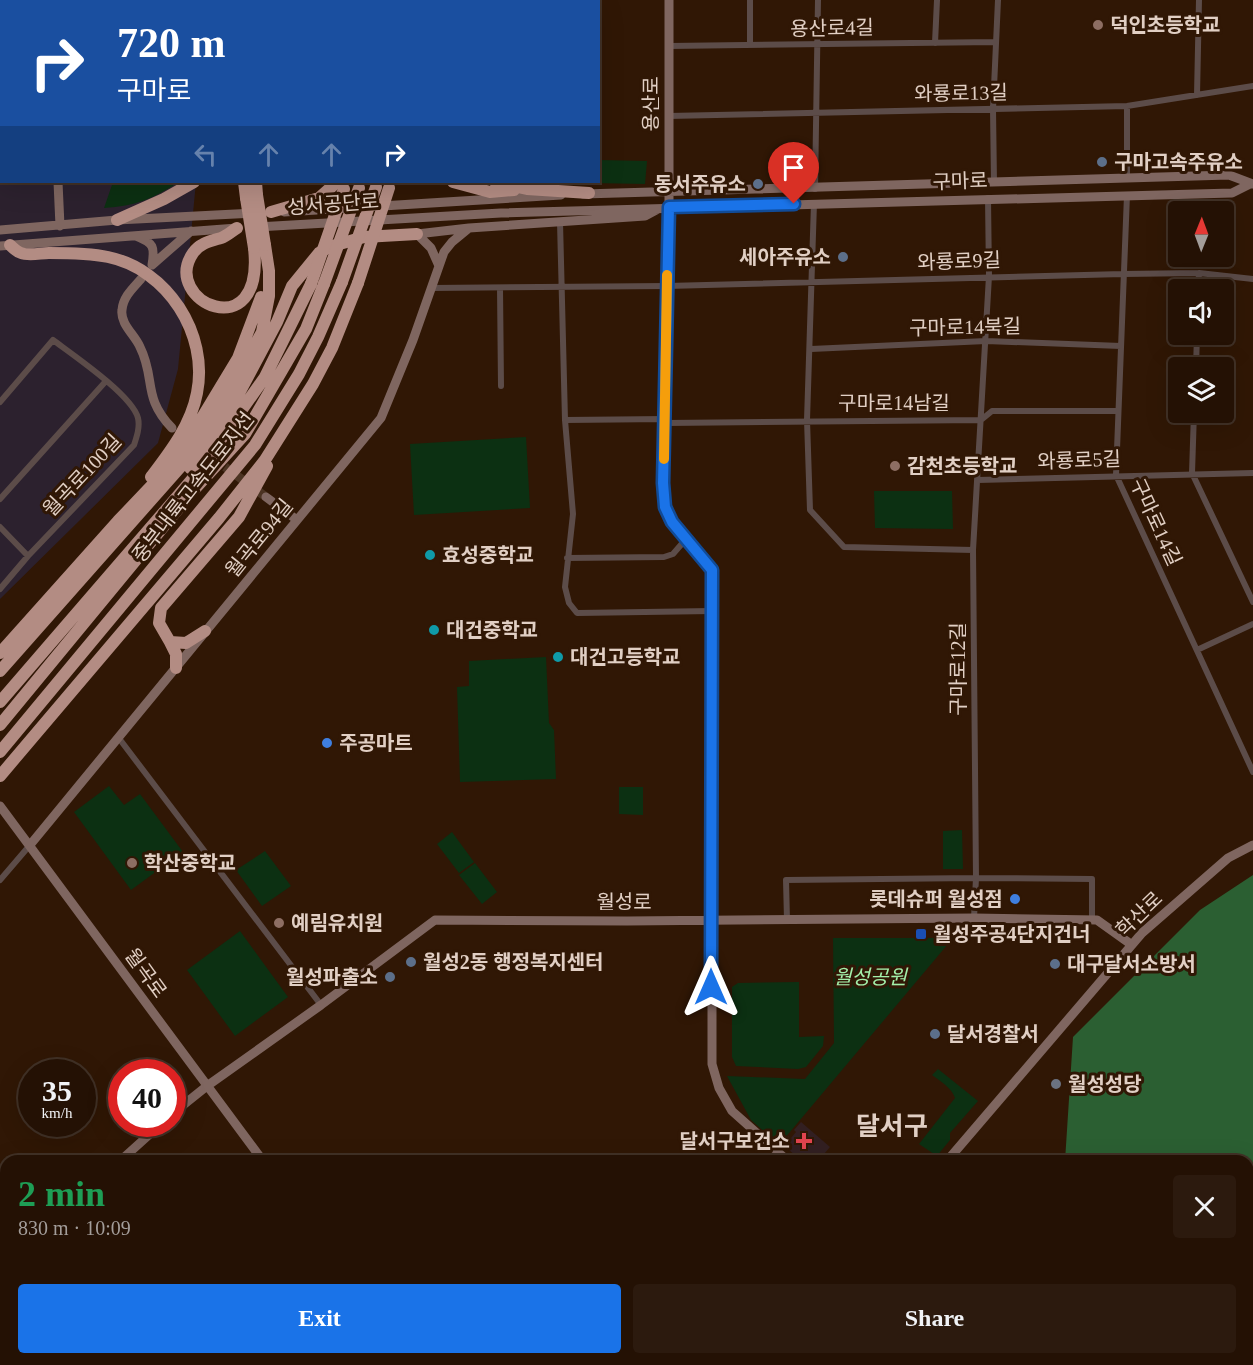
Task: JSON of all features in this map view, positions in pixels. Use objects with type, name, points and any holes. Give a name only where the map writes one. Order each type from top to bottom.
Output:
[{"type":"highway","points":[[117,220],[164,199],[192,183]]},
{"type":"highway","points":[[0,653],[177,459],[238,358],[261,301],[262,270],[251,197],[246,183]]},
{"type":"highway","points":[[251,197],[256,183]]},
{"type":"highway","points":[[457,183],[490,192],[528,189]]},
{"type":"highway","points":[[500,183],[528,189],[589,194]]},
{"type":"highway","points":[[271,212],[319,198],[342,184]]},
{"type":"highway","points":[[0,702],[195,476],[265,377],[311,284],[342,184]]},
{"type":"highway","name":"중부내륙고속도로지선","points":[[0,725],[192,492],[245,434],[306,329],[360,185]]},
{"type":"highway","points":[[176,668],[176,654],[159,623],[161,608],[239,517],[332,348],[358,283],[383,185]]},
{"type":"highway","name":"중부내륙고속도로지선","points":[[3,748],[255,445],[299,374],[318,337],[383,185]]},
{"type":"highway","points":[[237,228],[224,237],[199,247],[192,254],[188,271],[189,282],[198,298],[213,306],[224,308],[243,300],[250,291],[259,247]]},
{"type":"highway","points":[[114,542],[188,471],[228,414],[277,322],[292,286],[319,254],[329,247],[364,237],[417,234]]},
{"type":"highway","points":[[5,246],[22,254],[74,253],[109,257],[137,267],[173,298],[192,332],[198,354],[199,375],[197,394],[187,423],[175,444],[118,521]]},
{"type":"highway","points":[[0,671],[183,464],[220,409],[262,332],[269,296],[269,271],[259,247]]},
{"type":"highway","points":[[0,776],[219,518],[265,460],[313,384]]},
{"type":"highway","points":[[170,642],[186,643],[205,631]]},
{"type":"main road","name":"용산로","points":[[669,0],[669,191],[665,207],[667,286],[663,483],[665,507],[672,522],[712,570],[712,1064],[719,1088],[732,1111],[781,1155]]},
{"type":"main road","name":"구마로","points":[[669,191],[815,189],[1229,176],[1251,184]]},
{"type":"main road","points":[[58,183],[60,226]]},
{"type":"main road","name":"구마로","points":[[665,207],[1232,193],[1251,184]]},
{"type":"main road","name":"성서공단로","points":[[0,230],[117,220],[669,191]]},
{"type":"main road","name":"성서공단로","points":[[5,246],[133,235],[418,217],[665,207]]},
{"type":"main road","points":[[417,234],[469,228],[645,216],[665,207]]},
{"type":"main road","name":"월곡로94길","points":[[30,845],[381,418],[444,252],[469,228]]},
{"type":"main road","points":[[133,235],[146,240],[151,245],[154,251],[152,265],[191,231]]},
{"type":"main road","points":[[417,234],[431,248],[439,266]]},
{"type":"main road","points":[[141,279],[124,299],[121,313],[146,360],[150,390],[155,406],[172,428]]},
{"type":"main road","points":[[266,497],[297,520]]},
{"type":"main road","name":"월곡로","points":[[0,806],[258,1155]]},
{"type":"main road","name":"학산로","points":[[952,1155],[1142,933],[1228,858],[1253,845]]},
{"type":"main road","name":"월성로","points":[[186,1103],[435,920],[974,918],[1097,920],[1131,945]]},
{"type":"main road","points":[[127,1155],[147,1137]]},
{"type":"street","points":[[750,0],[750,45]]},
{"type":"street","points":[[815,189],[818,0]]},
{"type":"street","points":[[935,43],[937,0]]},
{"type":"street","points":[[994,183],[993,109],[998,0]]},
{"type":"street","points":[[1197,95],[1199,0]]},
{"type":"street","name":"용산로4길","points":[[669,46],[996,42]]},
{"type":"street","name":"와룡로13길","points":[[668,116],[1127,106],[1253,86]]},
{"type":"street","points":[[1127,106],[1127,179]]},
{"type":"street","name":"구마로14길","points":[[1127,195],[1116,475],[1253,772]]},
{"type":"street","name":"구마로12길","points":[[974,918],[976,878],[973,550],[989,276],[988,198]]},
{"type":"street","points":[[814,203],[807,420],[810,510],[844,547],[973,550]]},
{"type":"street","points":[[560,222],[566,420],[573,514],[565,587],[569,603],[577,613],[712,611]]},
{"type":"street","name":"와룡로9길","points":[[432,288],[812,283],[1123,273],[1199,273],[1253,279]]},
{"type":"street","points":[[1199,273],[1199,279]]},
{"type":"street","points":[[500,288],[501,386]]},
{"type":"street","name":"월곡로100길","points":[[0,402],[53,340],[106,381],[135,410],[139,420],[134,445],[28,556],[0,589]]},
{"type":"street","name":"구마로14북길","points":[[811,349],[986,341],[1120,346]]},
{"type":"street","points":[[0,499],[106,381]]},
{"type":"street","name":"구마로14남길","points":[[566,420],[981,420],[992,411],[1118,411]]},
{"type":"street","points":[[1194,423],[1192,473],[1253,602]]},
{"type":"street","name":"와룡로5길","points":[[978,480],[1253,473]]},
{"type":"street","points":[[0,528],[28,556]]},
{"type":"street","points":[[567,558],[664,557],[673,554],[686,539]]},
{"type":"street","points":[[1197,650],[1253,624]]},
{"type":"street","points":[[118,737],[321,1005]]},
{"type":"street","points":[[0,880],[30,845]]},
{"type":"street","points":[[787,920],[786,880],[976,878],[1092,879],[1092,920]]},
{"type":"shaded area","points":[[0,183],[196,183],[178,369],[158,443],[0,599]]},
{"type":"shaded area","name":"달서구보건소","points":[[801,1122],[830,1147],[823,1155],[795,1155],[782,1144],[788,1136],[791,1138],[796,1132],[794,1130]]},
{"type":"green space","points":[[600,160],[647,161],[645,184],[592,183],[600,183]]},
{"type":"green space","points":[[113,183],[177,183],[143,201],[104,208]]},
{"type":"green space","points":[[526,437],[530,508],[414,515],[410,444]]},
{"type":"green space","points":[[874,491],[952,491],[953,529],[875,528]]},
{"type":"green space","points":[[546,657],[549,723],[554,730],[556,779],[460,782],[457,687],[469,686],[469,661]]},
{"type":"green space","points":[[109,786],[124,805],[140,794],[183,852],[131,890],[74,812]]},
{"type":"green space","points":[[619,787],[643,787],[643,815],[619,814]]},
{"type":"green space","points":[[962,830],[963,869],[943,869],[943,831]]},
{"type":"green space","points":[[452,832],[474,862],[459,873],[437,844]]},
{"type":"green space","points":[[265,851],[291,886],[262,906],[236,870]]},
{"type":"green space","points":[[475,863],[497,892],[482,904],[459,875]]},
{"type":"green space","points":[[1253,875],[1253,1155],[1065,1155],[1073,1037],[1200,910]]},
{"type":"green space","points":[[240,931],[288,997],[235,1036],[187,970]]},
{"type":"green space","name":"월성공원","points":[[833,938],[953,938],[779,1145],[751,1120],[727,1076],[805,1079],[834,1043]]},
{"type":"green space","points":[[799,982],[799,1037],[824,1036],[823,1046],[806,1067],[798,1069],[736,1066],[732,1057],[732,987],[738,983]]},
{"type":"green space","points":[[938,1069],[978,1101],[950,1133],[950,1140],[938,1155],[919,1144],[955,1098],[949,1088],[932,1075]]},
{"type":"tunnel","points":[[214,459],[266,497]]},
{"type":"slow traffic","points":[[664,459],[667,275]]},
{"type":"place","name":"덕인초등학교","points":[[1098,25]]},
{"type":"place","name":"구마고속주유소","points":[[1102,162]]},
{"type":"place","name":"동서주유소","points":[[758,184]]},
{"type":"place","name":"세아주유소","points":[[843,257]]},
{"type":"place","name":"감천초등학교","points":[[895,466]]},
{"type":"place","name":"효성중학교","points":[[430,555]]},
{"type":"place","name":"대건중학교","points":[[434,630]]},
{"type":"place","name":"대건고등학교","points":[[558,657]]},
{"type":"place","name":"주공마트","points":[[327,743]]},
{"type":"place","name":"학산중학교","points":[[132,863]]},
{"type":"place","name":"롯데슈퍼 월성점","points":[[1015,899]]},
{"type":"place","name":"예림유치원","points":[[279,923]]},
{"type":"place","name":"월성주공4단지건너","points":[[921,934]]},
{"type":"place","name":"월성2동 행정복지센터","points":[[411,962]]},
{"type":"place","name":"대구달서소방서","points":[[1055,964]]},
{"type":"place","name":"월성파출소","points":[[390,977]]},
{"type":"place","name":"달서경찰서","points":[[935,1034]]},
{"type":"place","name":"월성성당","points":[[1056,1084]]},
{"type":"place","name":"달서구보건소","points":[[804,1141]]},
{"type":"district","name":"달서구","points":[[892,1126]]},
{"type":"route","points":[[711,987],[712,570],[672,522],[665,507],[663,483],[669,207],[794,204]]}]
